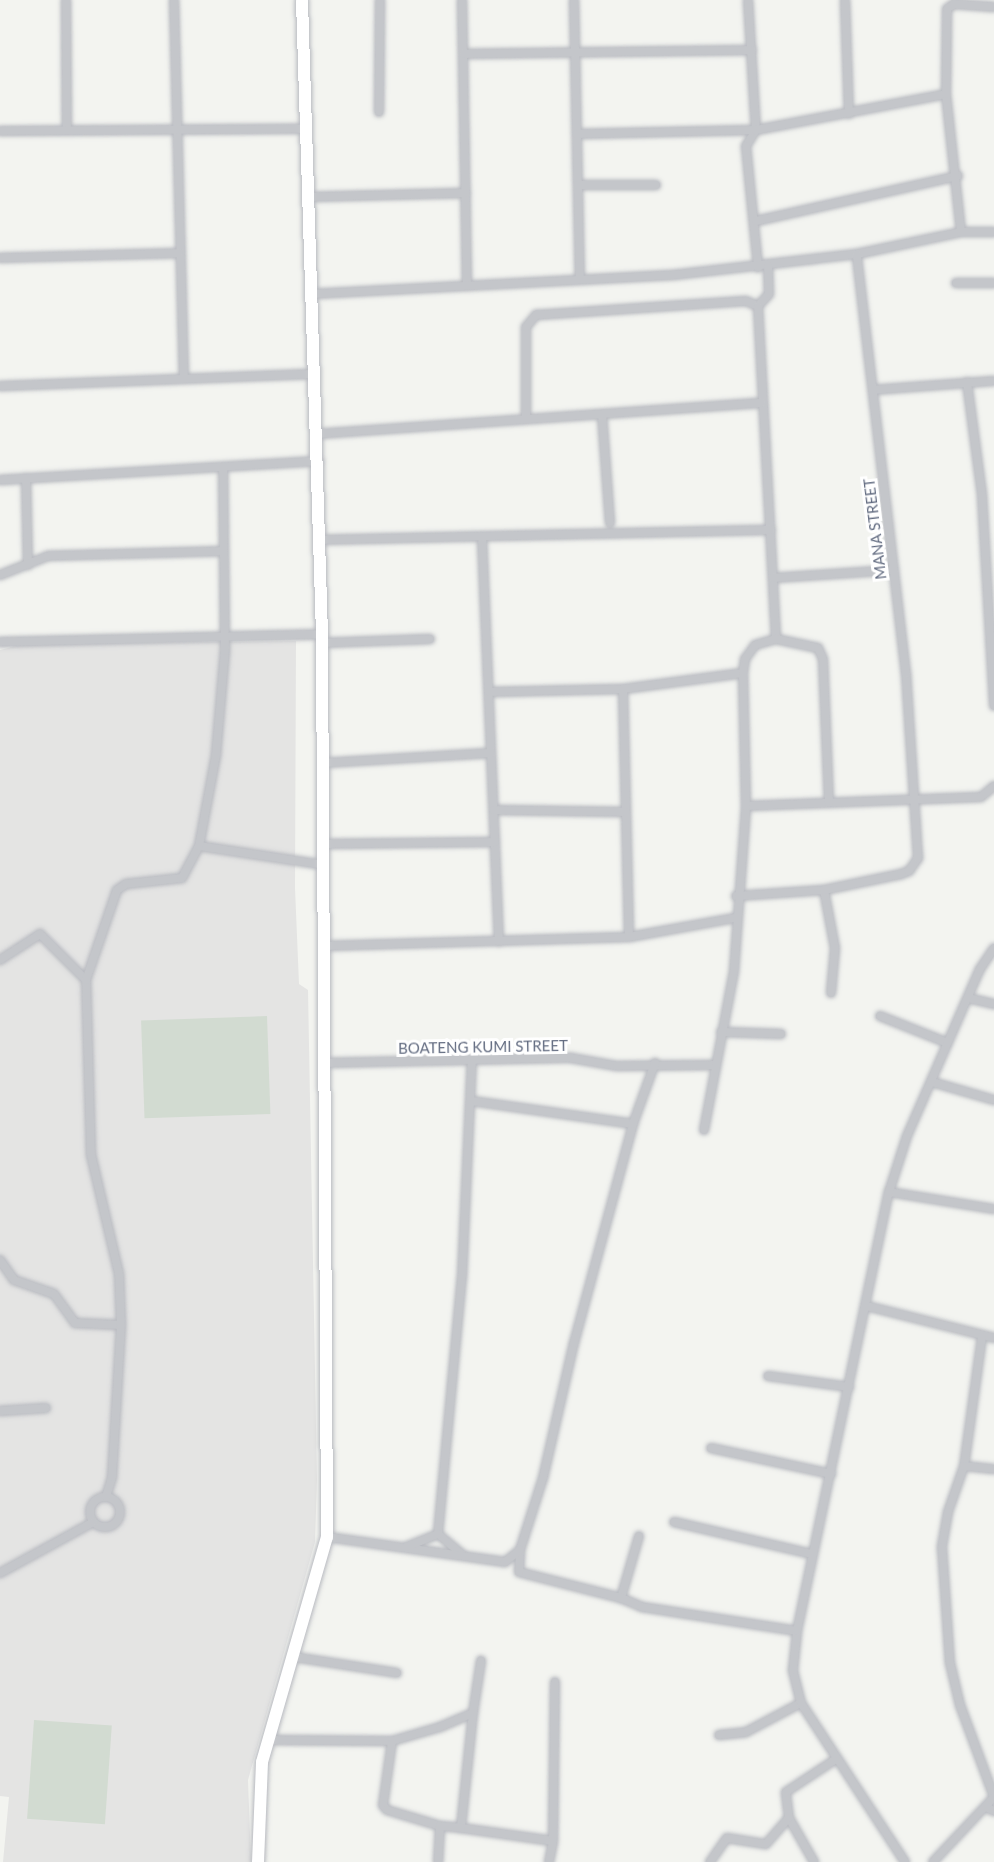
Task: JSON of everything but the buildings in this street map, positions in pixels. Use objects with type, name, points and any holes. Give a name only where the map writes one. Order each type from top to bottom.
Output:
[{"type":"street","points":[[66,0],[67,130]]},
{"type":"street","points":[[174,0],[184,378]]},
{"type":"street","points":[[258,1862],[258,1780],[327,1538],[322,639],[319,461],[302,0]]},
{"type":"street","points":[[379,112],[380,0]]},
{"type":"street","points":[[462,0],[467,286]]},
{"type":"street","points":[[574,0],[580,279]]},
{"type":"street","points":[[748,0],[756,130],[746,146],[756,221],[758,267]]},
{"type":"street","points":[[845,0],[849,114]]},
{"type":"street","points":[[961,232],[958,176],[946,94],[947,9],[954,4],[994,7]]},
{"type":"street","points":[[464,54],[575,55],[752,50]]},
{"type":"street","points":[[577,134],[756,130],[946,94]]},
{"type":"street","points":[[0,131],[307,129]]},
{"type":"street","points":[[756,221],[958,176]]},
{"type":"street","points":[[578,185],[656,185]]},
{"type":"street","points":[[309,197],[466,194]]},
{"type":"street","points":[[312,294],[758,267],[857,254],[961,232],[994,232]]},
{"type":"street","points":[[0,258],[179,253]]},
{"type":"street","name":"MANA STREET","points":[[736,896],[824,890],[909,871],[918,858],[916,800],[894,570],[857,254]]},
{"type":"street","points":[[768,266],[769,294],[758,306],[776,639]]},
{"type":"street","points":[[956,283],[994,283]]},
{"type":"street","points":[[526,419],[529,318],[546,312],[746,301],[758,306]]},
{"type":"street","points":[[0,386],[314,374]]},
{"type":"street","points":[[873,390],[994,381]]},
{"type":"street","points":[[967,382],[982,495],[994,706]]},
{"type":"street","points":[[317,434],[762,403]]},
{"type":"street","points":[[602,414],[610,523]]},
{"type":"street","points":[[0,480],[319,461]]},
{"type":"street","points":[[106,1497],[121,1325],[115,1246],[91,1155],[86,980],[117,890],[126,884],[182,878],[199,846],[220,723],[224,634],[223,467]]},
{"type":"street","points":[[26,478],[28,565]]},
{"type":"street","points":[[320,540],[771,530]]},
{"type":"street","points":[[482,537],[499,942]]},
{"type":"street","points":[[0,575],[48,556],[224,551]]},
{"type":"street","points":[[773,578],[894,570]]},
{"type":"street","points":[[0,642],[224,634],[322,639],[430,639]]},
{"type":"street","points":[[704,1130],[714,1065],[734,971],[736,896],[746,806],[742,673],[745,659],[756,645],[776,639],[803,641],[818,648],[823,659],[829,803]]},
{"type":"street","points":[[490,692],[623,689],[742,673]]},
{"type":"street","points":[[623,689],[629,938]]},
{"type":"street","points":[[323,763],[491,753]]},
{"type":"street","points":[[746,806],[981,797],[994,786]]},
{"type":"street","points":[[494,810],[626,812]]},
{"type":"street","points":[[324,844],[495,842]]},
{"type":"street","points":[[199,846],[324,865]]},
{"type":"street","points":[[824,890],[835,948],[831,993]]},
{"type":"street","points":[[324,946],[629,938],[735,918]]},
{"type":"street","points":[[0,960],[40,934],[86,980]]},
{"type":"street","points":[[905,1862],[801,1703],[793,1670],[797,1631],[812,1554],[867,1306],[889,1192],[948,1043],[994,948]]},
{"type":"street","points":[[968,998],[994,1004]]},
{"type":"street","points":[[880,1016],[948,1043]]},
{"type":"street","points":[[721,1032],[781,1034]]},
{"type":"street","points":[[438,1534],[462,1277],[472,1101],[472,1060]]},
{"type":"street","name":"BOATENG KUMI STREET","points":[[323,1063],[472,1060],[714,1065]]},
{"type":"street","points":[[655,1063],[633,1124],[543,1478],[520,1550],[519,1572],[621,1598],[642,1607],[797,1631]]},
{"type":"street","points":[[932,1082],[994,1100]]},
{"type":"street","points":[[472,1101],[633,1124]]},
{"type":"street","points":[[889,1192],[994,1209]]},
{"type":"street","points":[[0,1260],[14,1280],[54,1294],[75,1323],[121,1325]]},
{"type":"street","points":[[867,1306],[982,1337],[994,1338]]},
{"type":"street","points":[[933,1862],[990,1809],[994,1797],[960,1705],[947,1630],[942,1547],[948,1512],[964,1466],[982,1337]]},
{"type":"street","points":[[768,1376],[849,1387]]},
{"type":"street","points":[[0,1411],[46,1408]]},
{"type":"street","points":[[711,1448],[831,1474]]},
{"type":"street","points":[[964,1466],[994,1469]]},
{"type":"street","points":[[93,1522],[105,1528],[119,1520],[120,1507],[106,1497]]},
{"type":"street","points":[[93,1522],[92,1505],[106,1497]]},
{"type":"street","points":[[0,1573],[93,1522]]},
{"type":"street","points":[[674,1522],[812,1554]]},
{"type":"street","points":[[405,1548],[438,1534]]},
{"type":"street","points":[[438,1534],[464,1556]]},
{"type":"street","points":[[621,1598],[639,1536]]},
{"type":"street","points":[[327,1538],[505,1562],[520,1550]]},
{"type":"street","points":[[294,1657],[398,1673]]},
{"type":"street","points":[[461,1828],[481,1661]]},
{"type":"street","points":[[549,1862],[553,1841],[555,1682]]},
{"type":"street","points":[[719,1735],[746,1732],[801,1703]]},
{"type":"street","points":[[269,1740],[392,1741],[473,1713]]},
{"type":"street","points":[[392,1741],[383,1805],[387,1810],[440,1826],[553,1841]]},
{"type":"street","points":[[814,1862],[789,1818],[786,1792],[836,1759]]},
{"type":"street","points":[[710,1862],[727,1838],[766,1844],[789,1818]]},
{"type":"street","points":[[438,1862],[440,1826]]},
{"type":"shaded area","points":[[296,641],[295,888],[299,984],[308,990],[317,1480],[315,1542],[248,1780],[251,1862],[3,1862],[9,1797],[0,1796],[0,650],[24,644]]},
{"type":"shaded area","points":[[267,1016],[270,1114],[144,1118],[141,1020]]},
{"type":"shaded area","points":[[34,1720],[112,1725],[105,1824],[27,1819]]}]
